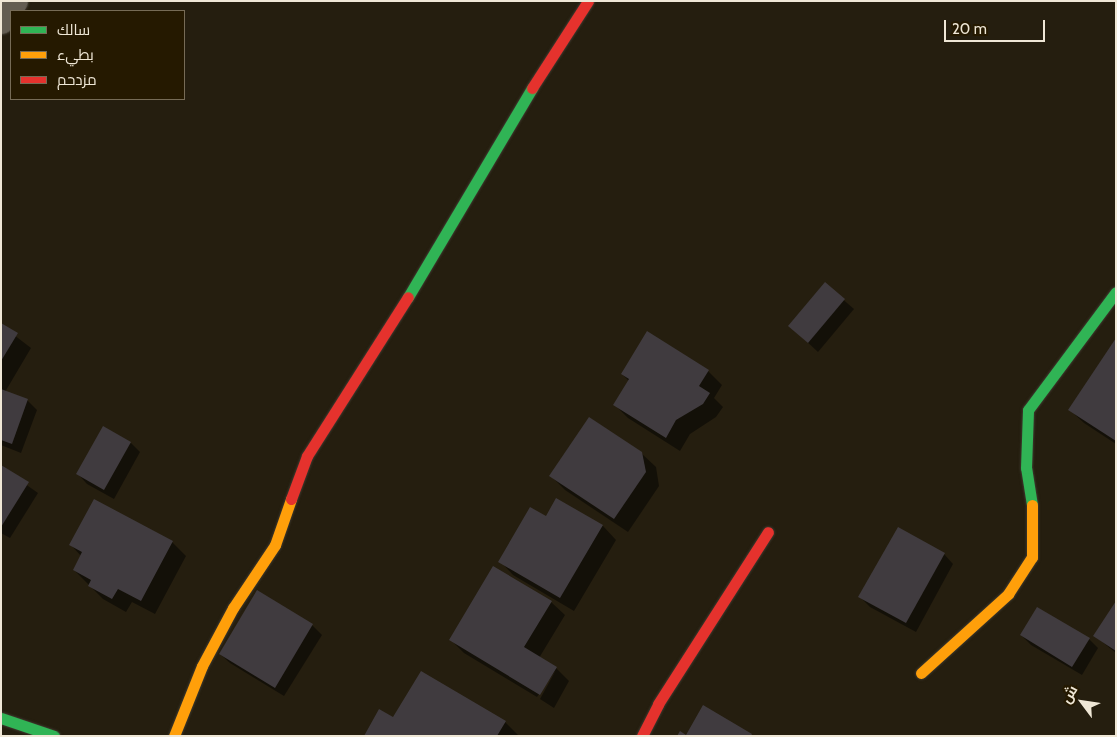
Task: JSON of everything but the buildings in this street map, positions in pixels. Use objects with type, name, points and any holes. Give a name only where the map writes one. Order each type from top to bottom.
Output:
[{"type":"street","points":[[1,20],[14,1]]},
{"type":"street","points":[[174,736],[202,666],[233,608],[276,545],[307,456],[441,245],[521,105],[588,1]]},
{"type":"street","points":[[921,672],[1008,594],[1032,557],[1032,504],[1026,468],[1028,410],[1116,292]]},
{"type":"street","points":[[642,736],[658,704],[768,532]]},
{"type":"street","points":[[1,718],[54,736]]},
{"type":"traffic: fast","points":[[408,297],[532,88]]},
{"type":"traffic: fast","points":[[1032,505],[1026,468],[1028,410],[1116,292]]},
{"type":"traffic: fast","points":[[1,718],[54,736]]},
{"type":"traffic: slow","points":[[174,736],[202,666],[233,608],[275,545],[291,499]]},
{"type":"traffic: slow","points":[[921,673],[1008,594],[1032,557],[1032,505]]},
{"type":"traffic: jam","points":[[532,88],[588,1]]},
{"type":"traffic: jam","points":[[291,499],[307,456],[408,297]]},
{"type":"traffic: jam","points":[[642,736],[658,704],[768,532]]}]
